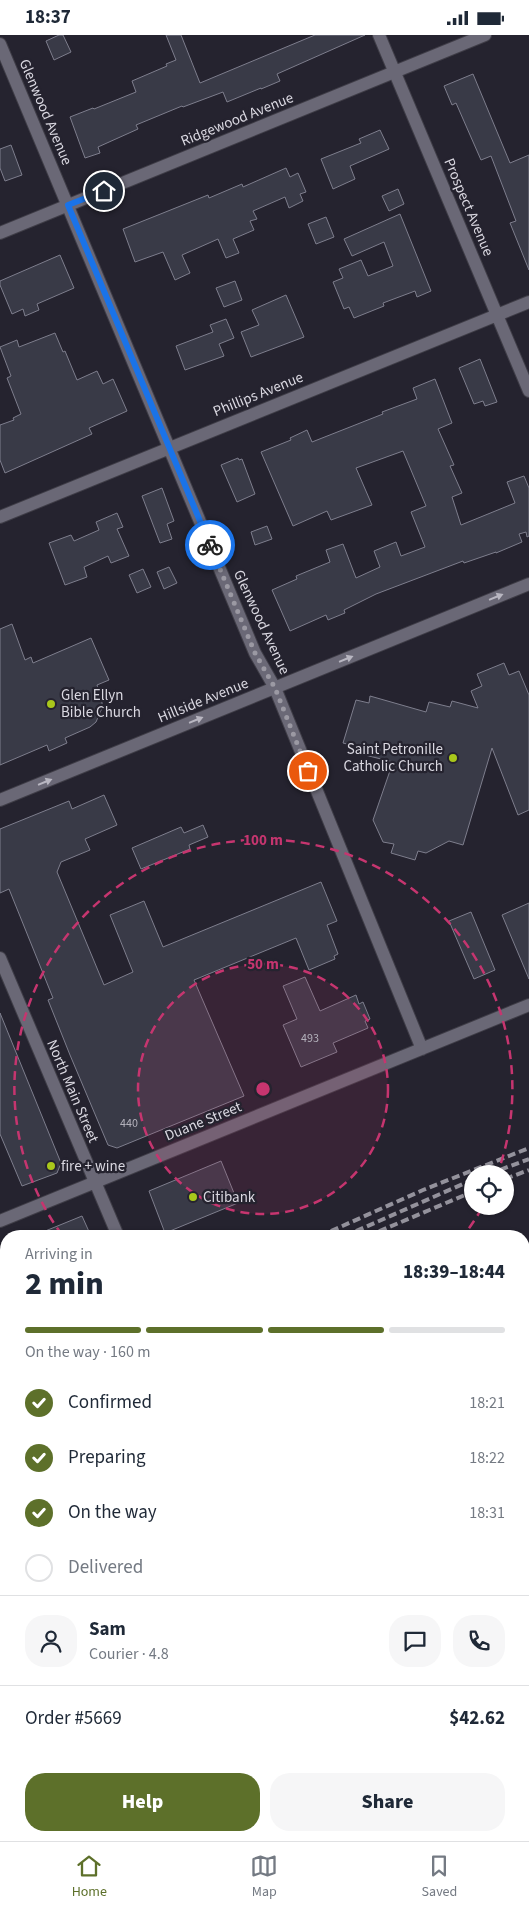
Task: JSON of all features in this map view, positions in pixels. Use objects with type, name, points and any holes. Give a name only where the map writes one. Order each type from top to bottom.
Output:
[{"type":"street","name":"Prospect Avenue","points":[[379,35],[529,391]]},
{"type":"street","name":"Ridgewood Avenue","points":[[0,233],[485,35]]},
{"type":"street","name":"Glenwood Avenue","points":[[0,44],[255,653],[275,688],[422,1049]]},
{"type":"street","name":"Phillips Avenue","points":[[0,517],[529,302]]},
{"type":"street","name":"Hillside Avenue","points":[[0,800],[529,584]]},
{"type":"street","name":"North Main Street","points":[[0,958],[116,1230]]},
{"type":"street","name":"Duane Street","points":[[0,1221],[529,1005]]},
{"type":"building","points":[[63,35],[71,52],[54,60],[46,41]]},
{"type":"building","points":[[166,35],[181,35],[200,83],[315,35],[365,35],[277,74],[280,81],[261,89],[227,102],[223,92],[136,125],[138,129],[98,147],[100,153],[85,158],[70,117],[136,92],[132,81],[167,66],[166,64],[176,60]]},
{"type":"building","points":[[473,74],[510,163],[529,155],[529,270],[510,223],[516,221],[491,156],[481,160],[456,103],[452,105],[444,86]]},
{"type":"building","points":[[380,130],[389,149],[350,166],[355,179],[333,189],[321,159],[361,143],[359,139]]},
{"type":"building","points":[[11,145],[22,175],[5,181],[0,168],[0,149]]},
{"type":"building","points":[[286,168],[290,177],[298,173],[306,192],[300,194],[303,201],[289,208],[285,197],[253,211],[257,219],[250,221],[254,230],[233,239],[239,253],[226,258],[218,239],[182,255],[190,273],[175,280],[163,252],[135,262],[123,229],[208,195],[209,198],[242,184],[243,187]]},
{"type":"building","points":[[398,189],[404,204],[389,211],[382,196]]},
{"type":"building","points":[[400,214],[431,291],[417,297],[415,291],[383,303],[384,306],[354,318],[349,307],[344,309],[333,282],[343,278],[339,269],[361,260],[368,276],[393,266],[384,242],[352,256],[344,239]]},
{"type":"building","points":[[326,217],[334,237],[316,244],[308,224]]},
{"type":"building","points":[[60,255],[74,288],[37,304],[39,310],[25,316],[23,309],[12,314],[0,281]]},
{"type":"building","points":[[235,281],[242,300],[224,307],[216,288]]},
{"type":"building","points":[[286,295],[304,337],[251,357],[241,332],[259,325],[252,310]]},
{"type":"building","points":[[226,319],[234,338],[219,344],[224,356],[185,370],[176,346],[213,332],[210,325]]},
{"type":"building","points":[[55,333],[77,380],[97,371],[103,384],[113,379],[127,411],[89,428],[92,434],[5,473],[0,460],[0,425],[14,420],[13,418],[21,414],[7,378],[11,376],[0,347],[17,340],[19,347]]},
{"type":"building","points":[[480,359],[497,402],[485,406],[483,401],[474,404],[459,368]]},
{"type":"building","points":[[435,379],[452,423],[438,429],[454,465],[450,466],[462,493],[452,497],[461,525],[515,503],[507,482],[524,476],[529,488],[529,536],[527,537],[526,532],[519,534],[522,542],[496,553],[464,563],[463,561],[376,594],[344,610],[345,613],[328,620],[326,615],[290,631],[272,590],[297,579],[296,576],[330,562],[326,550],[343,544],[356,578],[380,567],[374,551],[396,542],[401,556],[425,547],[411,512],[426,506],[403,451],[356,468],[372,505],[331,520],[327,511],[293,526],[261,452],[291,440],[290,438],[307,430],[312,442],[383,414],[382,412],[417,399],[413,388]]},
{"type":"building","points":[[238,458],[239,460],[242,459],[255,494],[237,502],[221,465]]},
{"type":"building","points":[[162,488],[174,521],[167,524],[172,539],[160,543],[142,496]]},
{"type":"building","points":[[117,513],[123,527],[117,529],[129,556],[111,563],[108,556],[84,567],[87,577],[65,585],[49,543],[71,535],[74,541],[99,530],[96,522]]},
{"type":"building","points":[[267,526],[272,539],[255,545],[251,532]]},
{"type":"building","points":[[169,567],[177,583],[164,589],[157,572]]},
{"type":"building","points":[[143,569],[151,587],[137,593],[129,575]]},
{"type":"building","name":"Glen Ellyn Bible Church","points":[[12,624],[25,660],[31,657],[33,663],[91,638],[109,680],[97,685],[102,700],[102,708],[96,722],[90,727],[65,738],[67,743],[49,751],[47,745],[0,765],[0,629]]},
{"type":"building","name":"Saint Petronille Catholic Church","points":[[504,663],[509,675],[519,671],[529,695],[529,810],[518,815],[492,748],[463,845],[449,841],[426,853],[418,851],[415,860],[391,853],[394,844],[383,842],[373,820],[393,762],[349,751],[351,745],[343,743],[356,700],[369,703],[370,696],[426,712],[429,702],[450,707],[452,701],[478,708],[471,691],[482,686],[477,674]]},
{"type":"building","points":[[104,795],[117,825],[85,839],[90,850],[61,862],[57,872],[104,985],[133,972],[110,915],[144,901],[163,947],[321,882],[337,921],[327,925],[338,954],[334,956],[335,959],[309,970],[296,938],[194,980],[244,1096],[117,1148],[108,1145],[70,1055],[48,1000],[53,998],[9,889],[0,893],[0,829],[69,801],[72,809]]},
{"type":"building","points":[[203,825],[208,837],[189,845],[190,849],[141,869],[132,848],[181,827],[184,833]]},
{"type":"building","points":[[529,903],[529,979],[502,915]]},
{"type":"building","points":[[471,912],[495,970],[474,979],[449,921]]},
{"type":"building","points":[[305,977],[320,1011],[356,995],[359,1004],[363,1002],[370,1019],[365,1021],[368,1028],[333,1043],[337,1052],[301,1067],[283,1025],[297,1019],[283,986]]},
{"type":"building","points":[[0,1013],[61,1163],[57,1173],[22,1186],[0,1134]]},
{"type":"building","name":"Citibank","points":[[221,1161],[238,1203],[172,1230],[164,1230],[149,1191]]},
{"type":"building","points":[[82,1216],[88,1230],[48,1230]]},
{"type":"railway","points":[[333,1230],[423,1190],[529,1148]]},
{"type":"railway","points":[[513,1165],[529,1159]]},
{"type":"railway","points":[[514,1176],[529,1170]]},
{"type":"railway","points":[[359,1230],[464,1184]]},
{"type":"railway","points":[[382,1230],[464,1195]]},
{"type":"way so far","points":[[210,545],[255,653],[275,688],[308,771]]},
{"type":"place","name":"Glen Ellyn Bible Church","points":[[51,704]]},
{"type":"place","name":"Saint Petronille Catholic Church","points":[[453,758]]},
{"type":"place","name":"fire + wine","points":[[51,1166]]},
{"type":"place","name":"Citibank","points":[[193,1197]]},
{"type":"route","points":[[104,191],[68,205],[210,545]]}]
